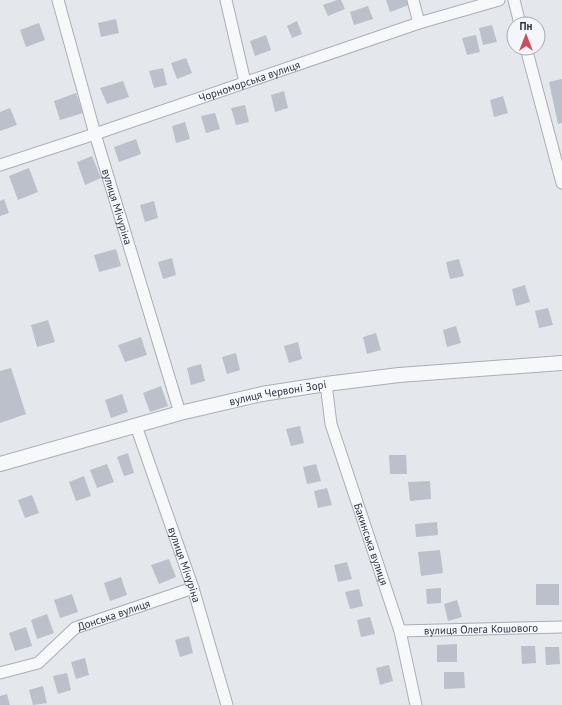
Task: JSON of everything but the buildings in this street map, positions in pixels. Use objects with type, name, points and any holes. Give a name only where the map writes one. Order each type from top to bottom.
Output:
[{"type":"street","name":"вулиця Мічуріна","points":[[58,0],[95,134],[180,413]]},
{"type":"street","points":[[226,0],[245,82]]},
{"type":"street","points":[[413,0],[419,23]]},
{"type":"street","name":"Чорноморська вулиця","points":[[0,165],[419,23],[499,0]]},
{"type":"street","points":[[514,0],[518,16]]},
{"type":"street","points":[[528,56],[562,183]]},
{"type":"street","name":"вулиця Червоні Зорі","points":[[0,464],[180,413],[262,394],[399,375],[562,363]]},
{"type":"street","name":"Бакинська вулиця","points":[[326,384],[331,424],[400,631],[416,705]]},
{"type":"street","name":"вулиця Мічуріна","points":[[136,426],[193,588],[227,705]]},
{"type":"street","name":"Донська вулиця","points":[[0,673],[38,663],[75,628],[193,588]]},
{"type":"street","name":"вулиця Олега Кошового","points":[[400,631],[562,627]]}]
